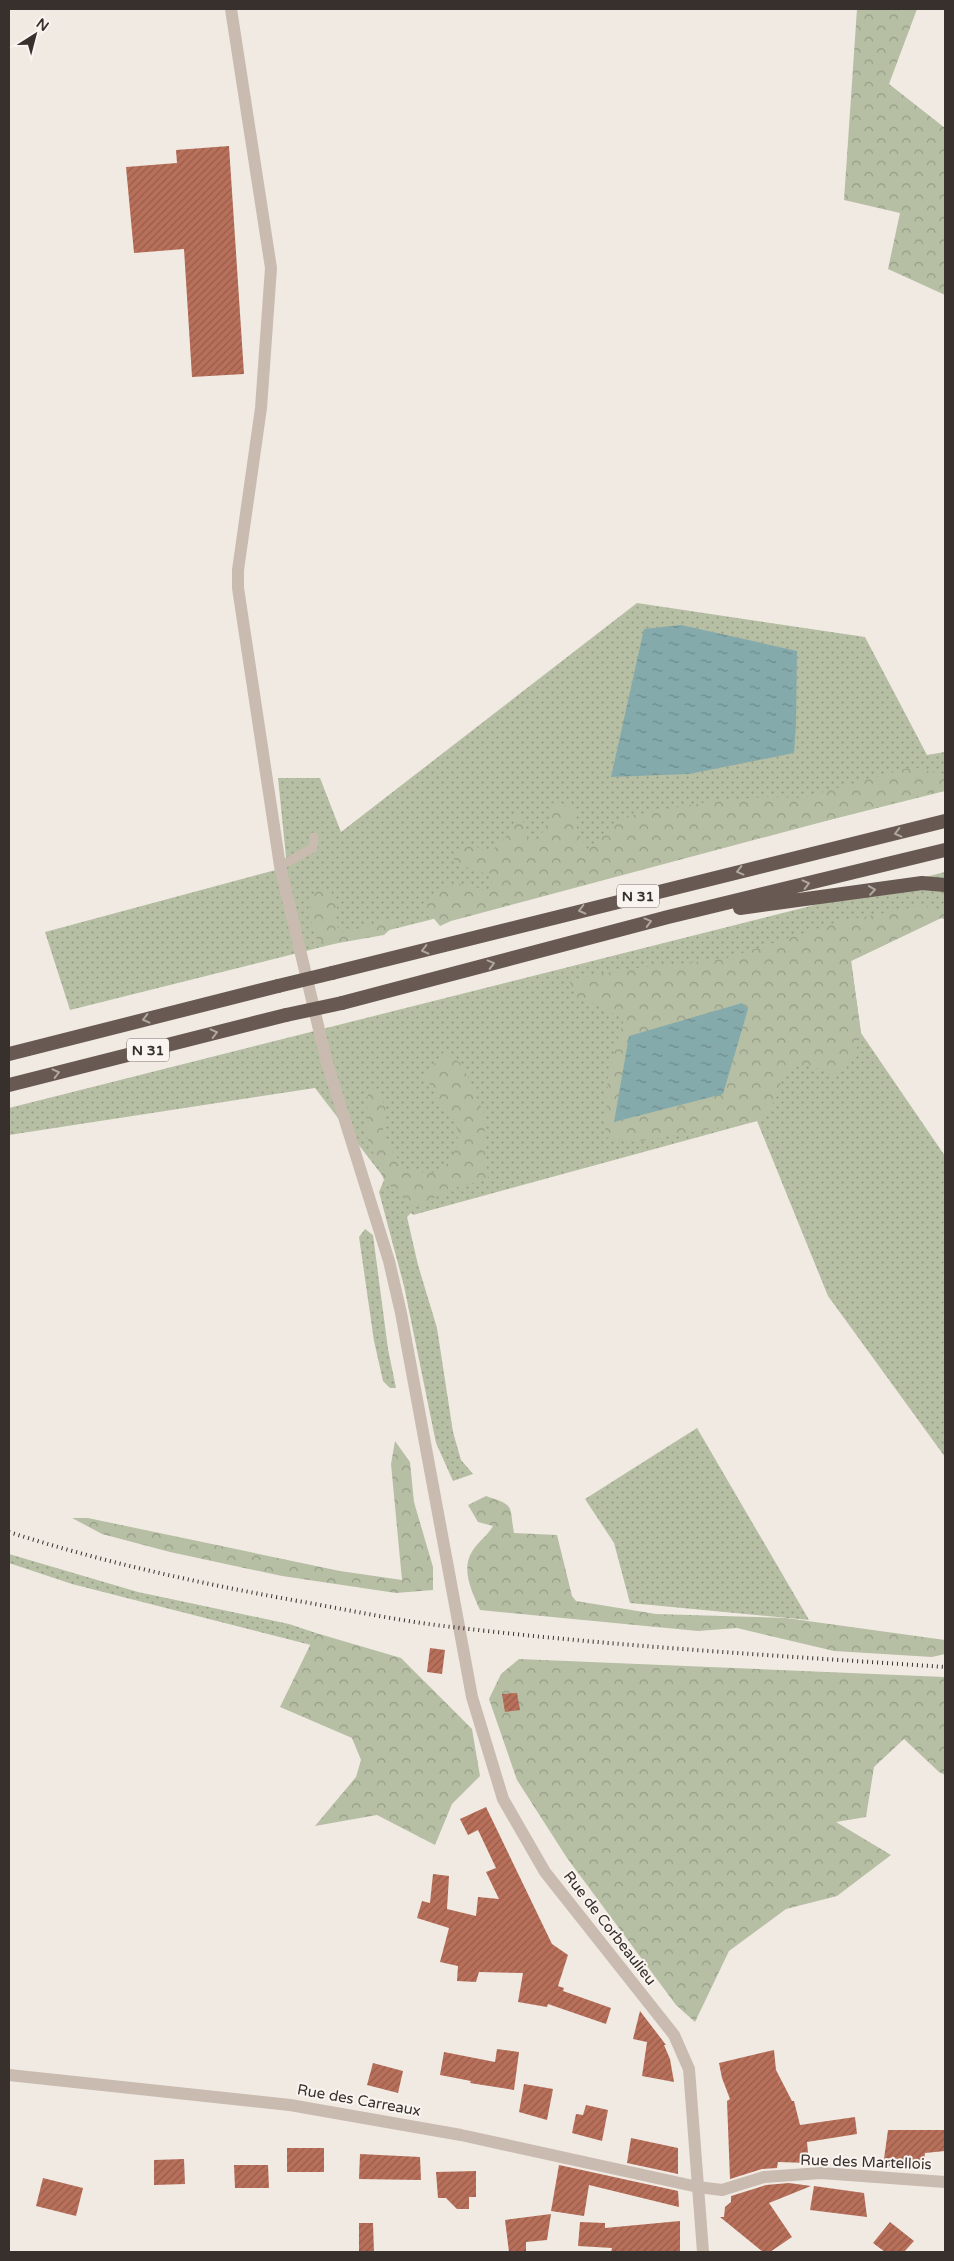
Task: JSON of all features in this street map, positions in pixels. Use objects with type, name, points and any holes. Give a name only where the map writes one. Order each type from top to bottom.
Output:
[{"type":"highway","name":"N 31","points":[[9,1054],[945,821]]},
{"type":"highway","name":"N 31","points":[[9,1085],[286,1015],[342,1003],[668,917],[945,850]]},
{"type":"highway","points":[[668,917],[922,883],[945,885]]},
{"type":"street","name":"Rue de Corbeaulieu","points":[[231,9],[271,268],[261,408],[238,570],[238,588],[280,866],[327,1062],[389,1261],[401,1312],[472,1697],[503,1799],[545,1872],[674,2035],[689,2069],[703,2252]]},
{"type":"street","name":"Rue des Carreaux","points":[[9,2074],[290,2105],[461,2135],[698,2187]]},
{"type":"street","name":"Rue des Martellois","points":[[698,2187],[722,2190],[764,2177],[821,2173],[945,2182]]},
{"type":"lane","points":[[280,866],[313,848],[314,837]]},
{"type":"green space","points":[[857,9],[917,9],[889,84],[945,128],[945,295],[888,269],[900,213],[844,200]]},
{"type":"green space","points":[[637,603],[865,637],[927,755],[945,752],[945,791],[70,1010],[45,932],[287,867],[278,778],[320,778],[341,832]]},
{"type":"green space","points":[[912,767],[945,775],[945,789],[451,921],[440,926],[425,908],[436,894],[451,885],[463,884],[490,889],[494,874],[475,872],[452,858],[464,843],[491,852],[510,832],[518,813],[525,826],[528,841],[539,839],[549,819],[552,803],[576,808],[577,831],[588,850],[609,829],[628,816],[719,800],[767,797],[802,798]]},
{"type":"green space","points":[[945,872],[945,919],[941,918],[851,961],[861,1033],[945,1156],[945,1457],[828,1296],[757,1121],[413,1215],[411,1213],[407,1217],[418,1265],[437,1328],[453,1432],[461,1460],[473,1474],[453,1481],[436,1443],[404,1286],[379,1192],[384,1180],[388,1183],[315,1088],[9,1135],[9,1108]]},
{"type":"green space","points":[[319,889],[331,891],[337,907],[336,925],[340,931],[346,933],[360,930],[383,919],[400,920],[384,935],[327,945],[315,936],[310,911],[314,894]]},
{"type":"green space","points":[[921,906],[945,910],[945,919],[941,918],[851,961],[861,1033],[854,1059],[838,1076],[808,1065],[786,1069],[774,1101],[763,1120],[635,1142],[605,1137],[608,1075],[624,1019],[594,1004],[576,998],[569,980],[628,969],[724,959],[838,922]]},
{"type":"green space","points":[[444,1052],[462,1064],[485,1116],[484,1145],[488,1179],[454,1188],[414,1208],[384,1180],[366,1135],[368,1090],[371,1082],[386,1107],[383,1130],[393,1152],[405,1169],[417,1172],[441,1173],[458,1145],[457,1125],[451,1113],[437,1098],[425,1075]]},
{"type":"green space","points":[[365,1229],[373,1235],[388,1349],[396,1388],[390,1388],[383,1381],[374,1341],[359,1237]]},
{"type":"green space","points":[[697,1428],[809,1620],[630,1603],[614,1543],[585,1499]]},
{"type":"green space","points":[[395,1441],[410,1462],[414,1502],[433,1567],[433,1590],[396,1593],[282,1576],[170,1552],[102,1534],[72,1518],[88,1518],[340,1571],[402,1580],[391,1464]]},
{"type":"green space","points":[[486,1496],[507,1505],[511,1512],[514,1533],[557,1535],[572,1596],[576,1601],[656,1614],[786,1618],[945,1640],[945,1654],[932,1657],[834,1651],[737,1628],[698,1631],[480,1610],[469,1580],[467,1565],[473,1550],[493,1526],[478,1522],[468,1505]]},
{"type":"green space","points":[[9,1554],[138,1592],[289,1624],[316,1633],[311,1645],[72,1584],[9,1563]]},
{"type":"green space","points":[[316,1633],[401,1658],[472,1729],[480,1776],[452,1804],[435,1845],[377,1815],[315,1826],[356,1777],[361,1760],[352,1738],[280,1707]]},
{"type":"green space","points":[[519,1659],[945,1677],[945,1775],[939,1772],[904,1739],[874,1767],[866,1817],[836,1822],[891,1855],[837,1896],[786,1909],[729,1951],[695,2022],[676,2005],[567,1858],[517,1780],[489,1699],[501,1674]]},
{"type":"water","points":[[681,625],[797,651],[794,753],[689,774],[611,777],[644,629]]},
{"type":"water","points":[[742,1003],[748,1009],[723,1094],[614,1122],[629,1036]]},
{"type":"building","points":[[229,146],[244,374],[192,377],[184,249],[134,253],[126,167],[177,163],[176,150]]},
{"type":"building","points":[[430,1648],[445,1650],[442,1674],[427,1672]]},
{"type":"building","points":[[517,1693],[520,1710],[505,1712],[502,1694]]},
{"type":"building","points":[[486,1807],[552,1944],[568,1955],[558,1986],[564,1988],[563,1991],[611,2008],[606,2024],[548,2004],[547,2007],[518,2002],[523,1973],[479,1972],[476,1982],[457,1981],[458,1966],[440,1962],[449,1928],[417,1918],[422,1901],[430,1903],[433,1874],[449,1876],[447,1909],[476,1916],[478,1897],[499,1899],[486,1872],[496,1868],[478,1830],[468,1835],[460,1819]]},
{"type":"building","points":[[640,2011],[666,2045],[664,2045],[670,2059],[674,2082],[642,2076],[647,2042],[633,2039]]},
{"type":"building","points":[[497,2049],[519,2052],[514,2090],[470,2083],[471,2081],[440,2075],[444,2052],[495,2062]]},
{"type":"building","points":[[774,2050],[776,2070],[792,2101],[794,2101],[800,2125],[855,2117],[857,2134],[807,2142],[809,2163],[778,2162],[777,2168],[762,2169],[730,2179],[727,2101],[730,2099],[722,2078],[719,2063]]},
{"type":"building","points":[[373,2063],[403,2071],[398,2093],[367,2085]]},
{"type":"building","points":[[524,2084],[553,2089],[547,2120],[519,2112]]},
{"type":"building","points":[[586,2105],[608,2110],[602,2141],[572,2133],[576,2114],[583,2115]]},
{"type":"building","points":[[888,2130],[945,2130],[945,2151],[925,2153],[923,2167],[883,2166]]},
{"type":"building","points":[[631,2138],[678,2148],[678,2174],[627,2163]]},
{"type":"building","points":[[287,2148],[324,2148],[324,2172],[287,2172]]},
{"type":"building","points":[[360,2154],[420,2157],[421,2180],[359,2179]]},
{"type":"building","points":[[184,2159],[185,2184],[154,2185],[154,2160]]},
{"type":"building","points":[[234,2165],[268,2165],[269,2188],[235,2188]]},
{"type":"building","points":[[559,2165],[678,2191],[679,2207],[589,2185],[584,2216],[551,2211]]},
{"type":"building","points":[[476,2171],[476,2197],[469,2197],[469,2209],[457,2209],[446,2198],[438,2198],[436,2172]]},
{"type":"building","points":[[43,2178],[83,2188],[76,2216],[36,2206]]},
{"type":"building","points":[[789,2183],[811,2186],[769,2203],[792,2237],[770,2252],[763,2252],[720,2217],[724,2217],[725,2207],[731,2202],[731,2196],[766,2185]]},
{"type":"building","points":[[814,2186],[864,2193],[867,2217],[810,2210]]},
{"type":"building","points":[[551,2214],[547,2240],[526,2242],[526,2252],[509,2252],[505,2220]]},
{"type":"building","points":[[680,2221],[680,2252],[611,2252],[612,2248],[578,2246],[580,2222],[605,2223],[605,2228]]},
{"type":"building","points":[[890,2222],[914,2241],[904,2252],[885,2252],[873,2243]]},
{"type":"building","points":[[359,2223],[373,2223],[374,2252],[359,2252]]},
{"type":"railway","points":[[9,1532],[46,1544],[199,1582],[388,1618],[521,1635],[642,1646],[945,1667]]}]
